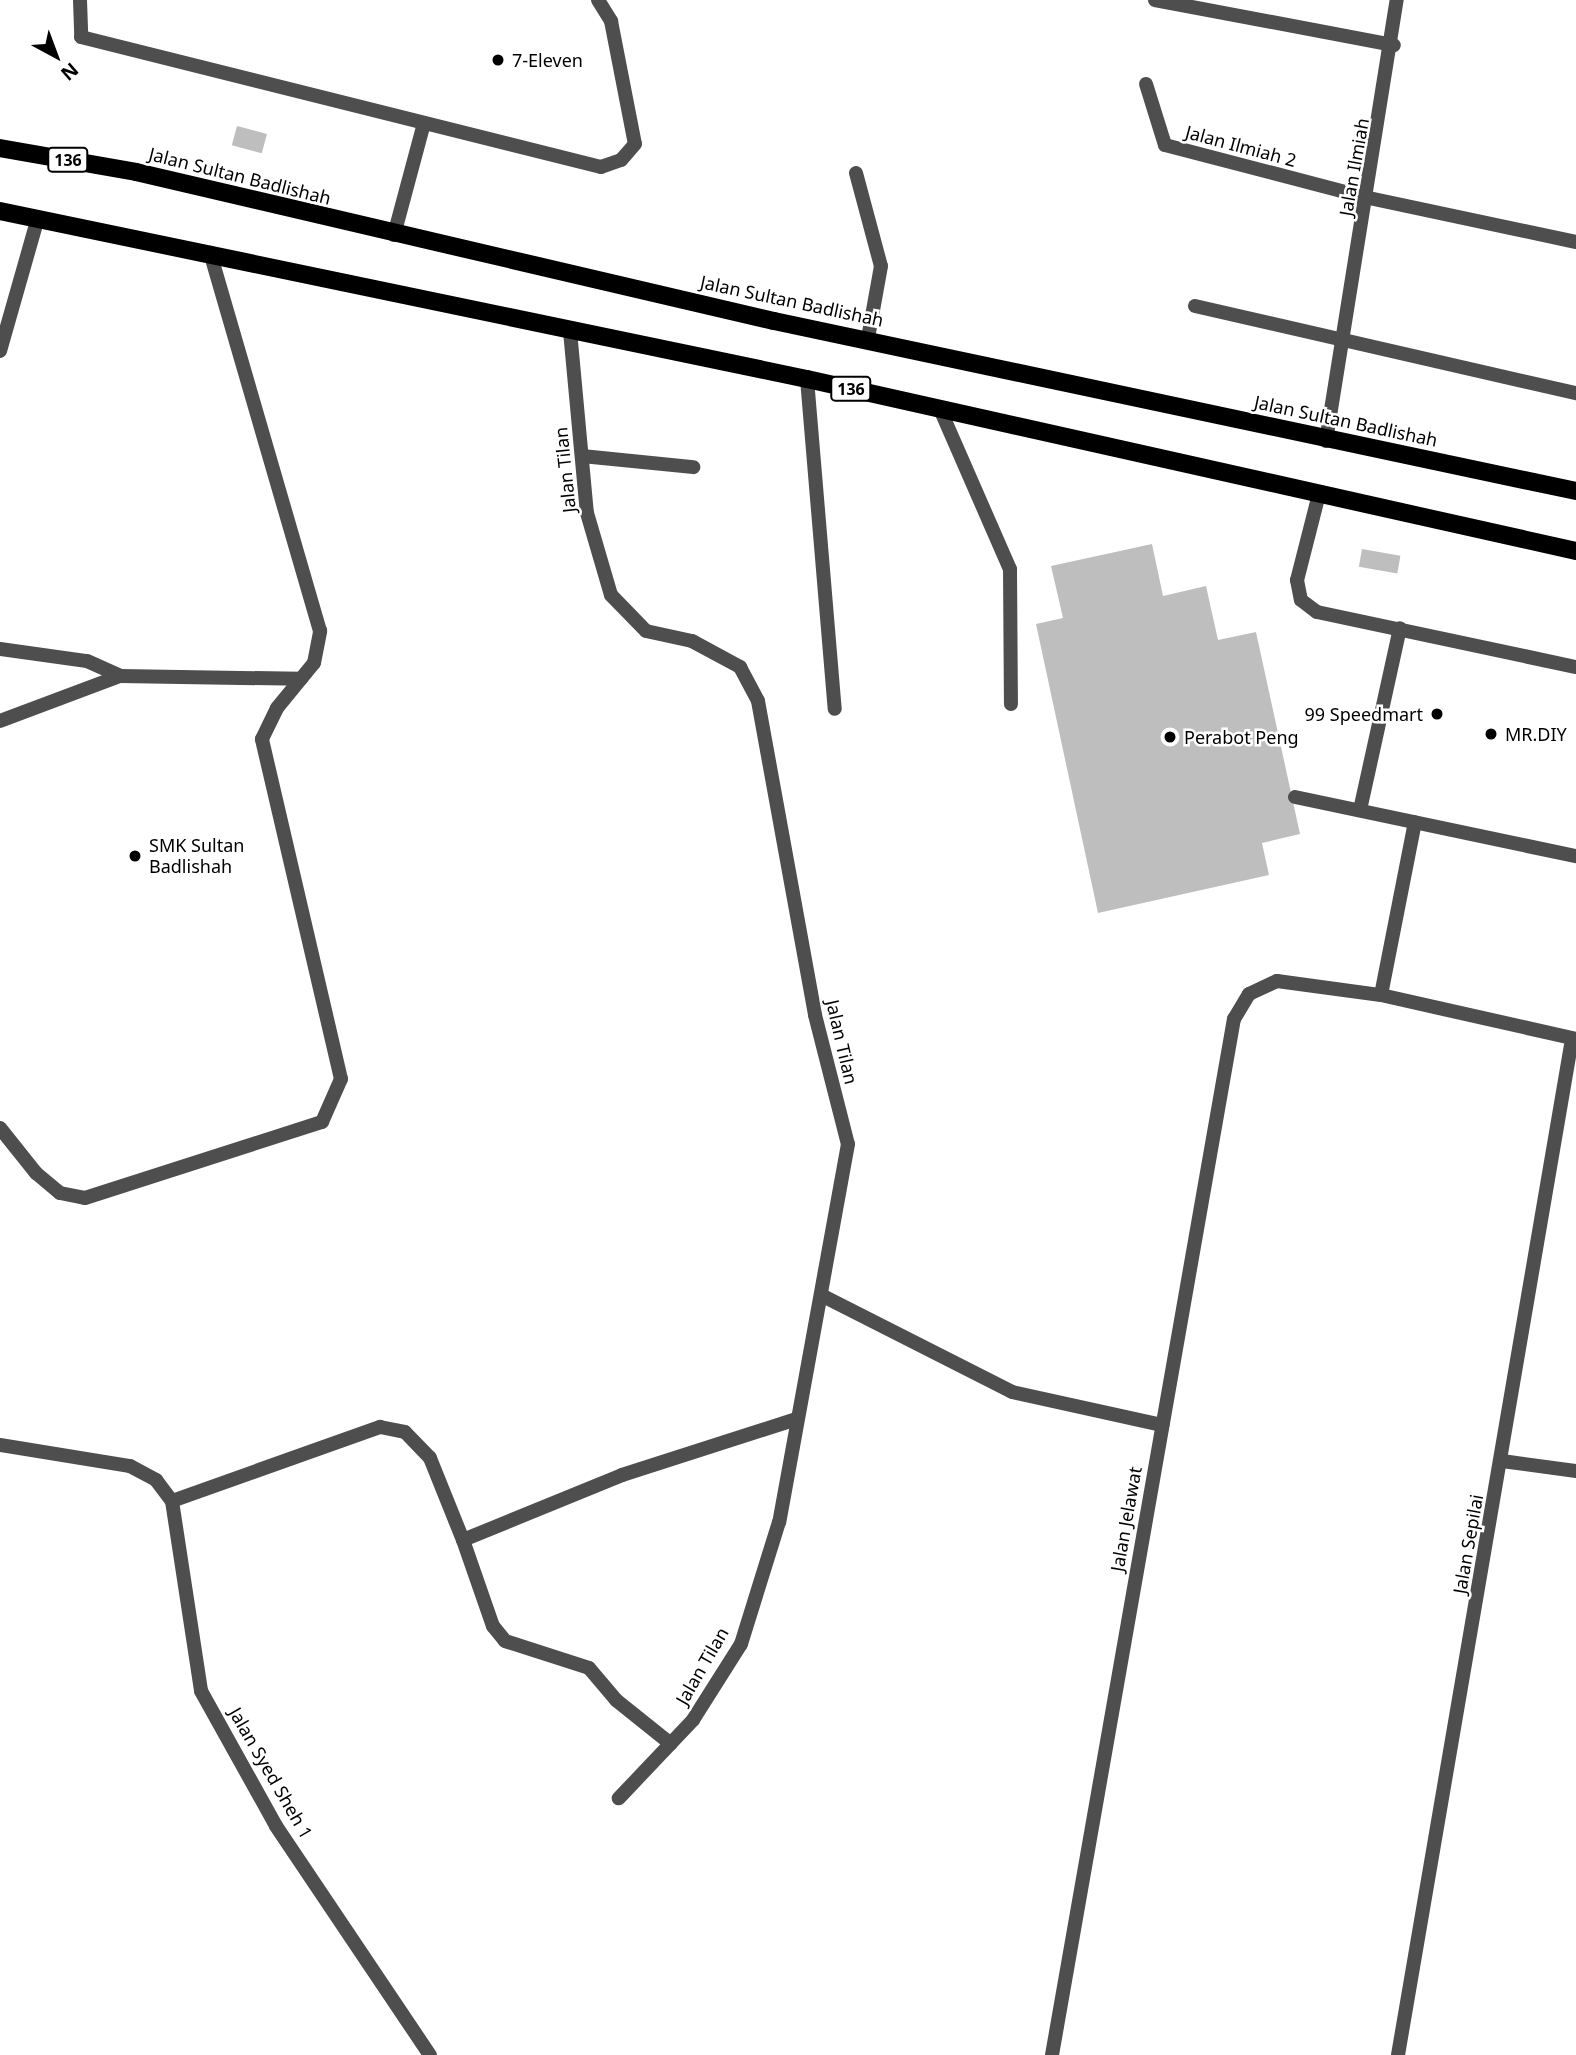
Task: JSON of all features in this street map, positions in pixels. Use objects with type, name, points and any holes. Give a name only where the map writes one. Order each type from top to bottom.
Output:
[{"type":"main road","name":"Jalan Sultan Badlishah","points":[[0,148],[136,172],[394,235],[868,338],[1326,442],[1576,491]]},
{"type":"main road","name":"136","points":[[0,211],[807,379],[1576,551]]},
{"type":"street","points":[[80,0],[81,37],[601,167],[621,160],[635,144],[611,21],[598,0]]},
{"type":"street","points":[[1154,0],[1394,45]]},
{"type":"street","name":"Jalan Ilmiah","points":[[1326,442],[1394,45],[1397,0]]},
{"type":"street","name":"Jalan Ilmiah 2","points":[[1146,84],[1166,145],[1369,198]]},
{"type":"street","points":[[394,235],[424,123]]},
{"type":"street","points":[[856,173],[881,266],[868,338]]},
{"type":"street","points":[[1369,198],[1576,242]]},
{"type":"street","points":[[0,351],[38,218]]},
{"type":"street","points":[[0,1128],[36,1173],[60,1193],[85,1198],[287,1136],[322,1122],[329,1112],[341,1079],[262,738],[314,663],[320,631],[209,253]]},
{"type":"street","points":[[1195,306],[1576,393]]},
{"type":"street","name":"Jalan Tilan","points":[[570,331],[587,513],[611,595],[646,631],[692,641],[740,667],[758,701],[815,1016],[848,1144],[821,1294],[793,1420],[779,1522],[741,1644],[671,1744],[619,1798]]},
{"type":"street","points":[[807,379],[835,709]]},
{"type":"street","points":[[940,409],[1010,569],[1011,704]]},
{"type":"street","points":[[582,456],[693,467]]},
{"type":"street","points":[[1319,494],[1297,580],[1301,600],[1317,612],[1576,667]]},
{"type":"street","points":[[1360,810],[1400,628]]},
{"type":"street","points":[[0,649],[87,661],[120,676]]},
{"type":"street","points":[[0,721],[120,676],[301,679]]},
{"type":"street","points":[[1295,797],[1576,856]]},
{"type":"street","points":[[1415,822],[1381,995],[1574,1039]]},
{"type":"street","name":"Jalan Jelawat","points":[[1052,2055],[1234,1019],[1249,994],[1277,981],[1381,995]]},
{"type":"street","name":"Jalan Sepilai","points":[[1398,2055],[1574,1039]]},
{"type":"street","points":[[821,1294],[1012,1392],[1162,1425]]},
{"type":"street","points":[[463,1539],[622,1475],[793,1420]]},
{"type":"street","points":[[172,1501],[380,1427],[405,1432],[430,1458],[463,1539],[493,1626],[505,1641],[589,1668],[616,1700],[671,1744]]},
{"type":"street","name":"Jalan Syed Sheh 1","points":[[0,1445],[130,1466],[156,1480],[172,1501],[201,1691],[276,1826],[430,2055]]},
{"type":"street","points":[[1502,1461],[1576,1471]]},
{"type":"building","points":[[237,126],[267,134],[262,153],[232,145]]},
{"type":"building","name":"Perabot Peng","points":[[1152,544],[1163,596],[1206,586],[1218,640],[1256,632],[1300,834],[1262,843],[1269,875],[1098,913],[1036,624],[1063,618],[1051,566]]},
{"type":"building","points":[[1362,549],[1400,556],[1397,573],[1359,567]]},
{"type":"place","name":"7-Eleven","points":[[498,60]]},
{"type":"place","name":"99 Speedmart","points":[[1437,714]]},
{"type":"place","name":"MR.DIY","points":[[1491,734]]},
{"type":"place","name":"Perabot Peng","points":[[1170,737]]},
{"type":"place","name":"SMK Sultan Badlishah","points":[[135,856]]}]
